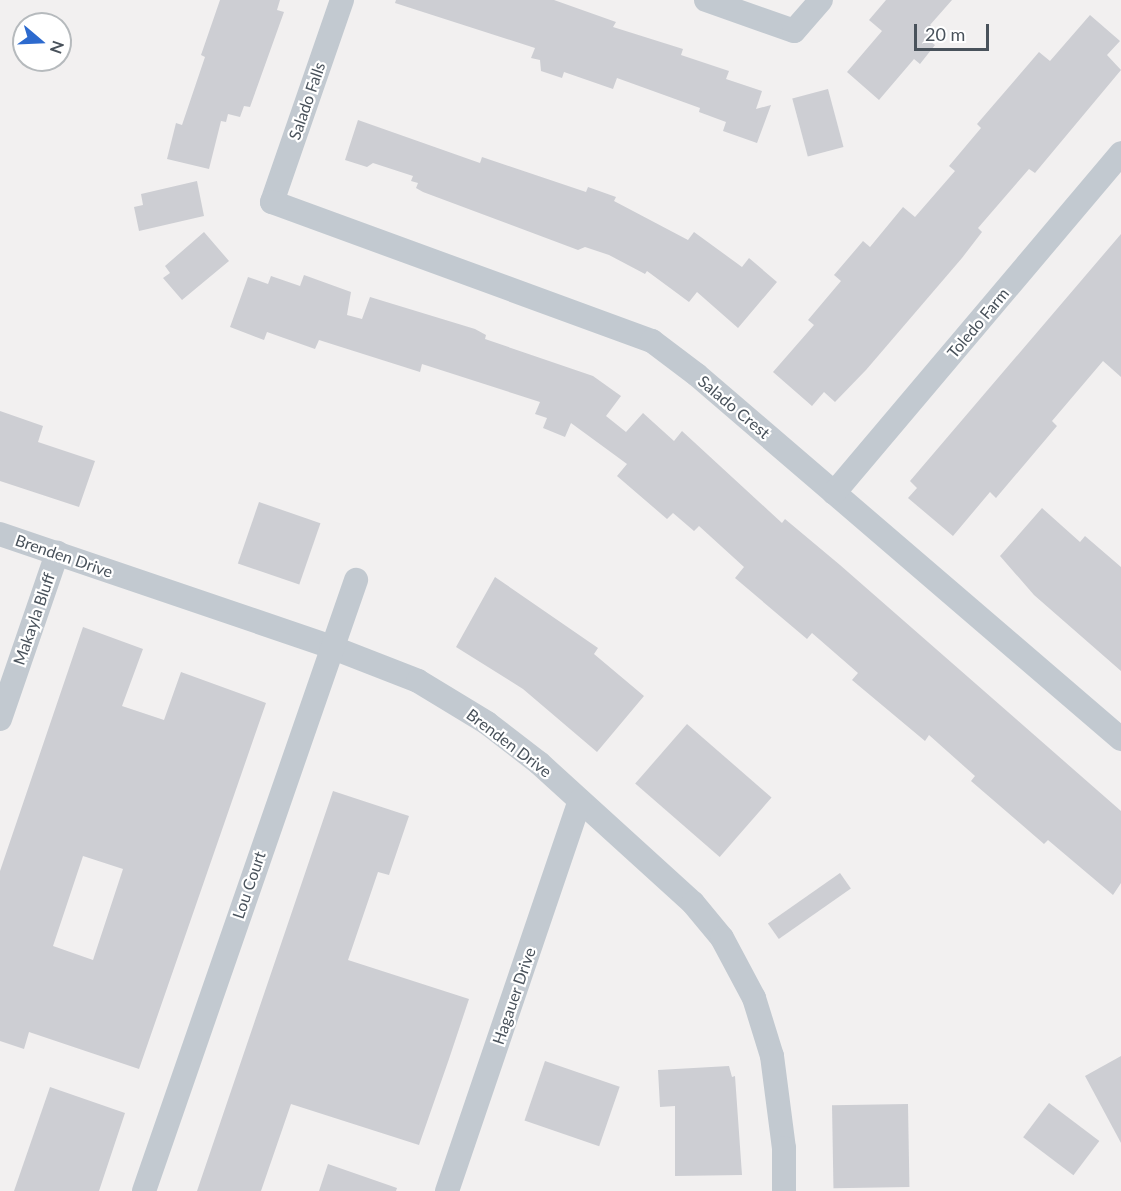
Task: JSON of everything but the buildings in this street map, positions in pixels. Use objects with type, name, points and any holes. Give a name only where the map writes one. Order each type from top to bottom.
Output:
[{"type":"street","name":"Salado Falls","points":[[272,202],[342,0]]},
{"type":"street","points":[[706,0],[794,31],[821,0]]},
{"type":"street","name":"Toledo Farm","points":[[834,493],[1121,153]]},
{"type":"street","name":"Salado Crest","points":[[272,202],[652,341],[834,493],[1121,739]]},
{"type":"street","name":"Brenden Drive","points":[[0,534],[331,647],[418,681],[487,723],[580,801],[693,903],[722,938],[754,998],[772,1056],[784,1148],[784,1191]]},
{"type":"street","name":"Makayla Bluff","points":[[0,719],[57,553]]},
{"type":"street","name":"Lou Court","points":[[144,1191],[356,580]]},
{"type":"street","name":"Hagauer Drive","points":[[447,1191],[580,801]]}]
